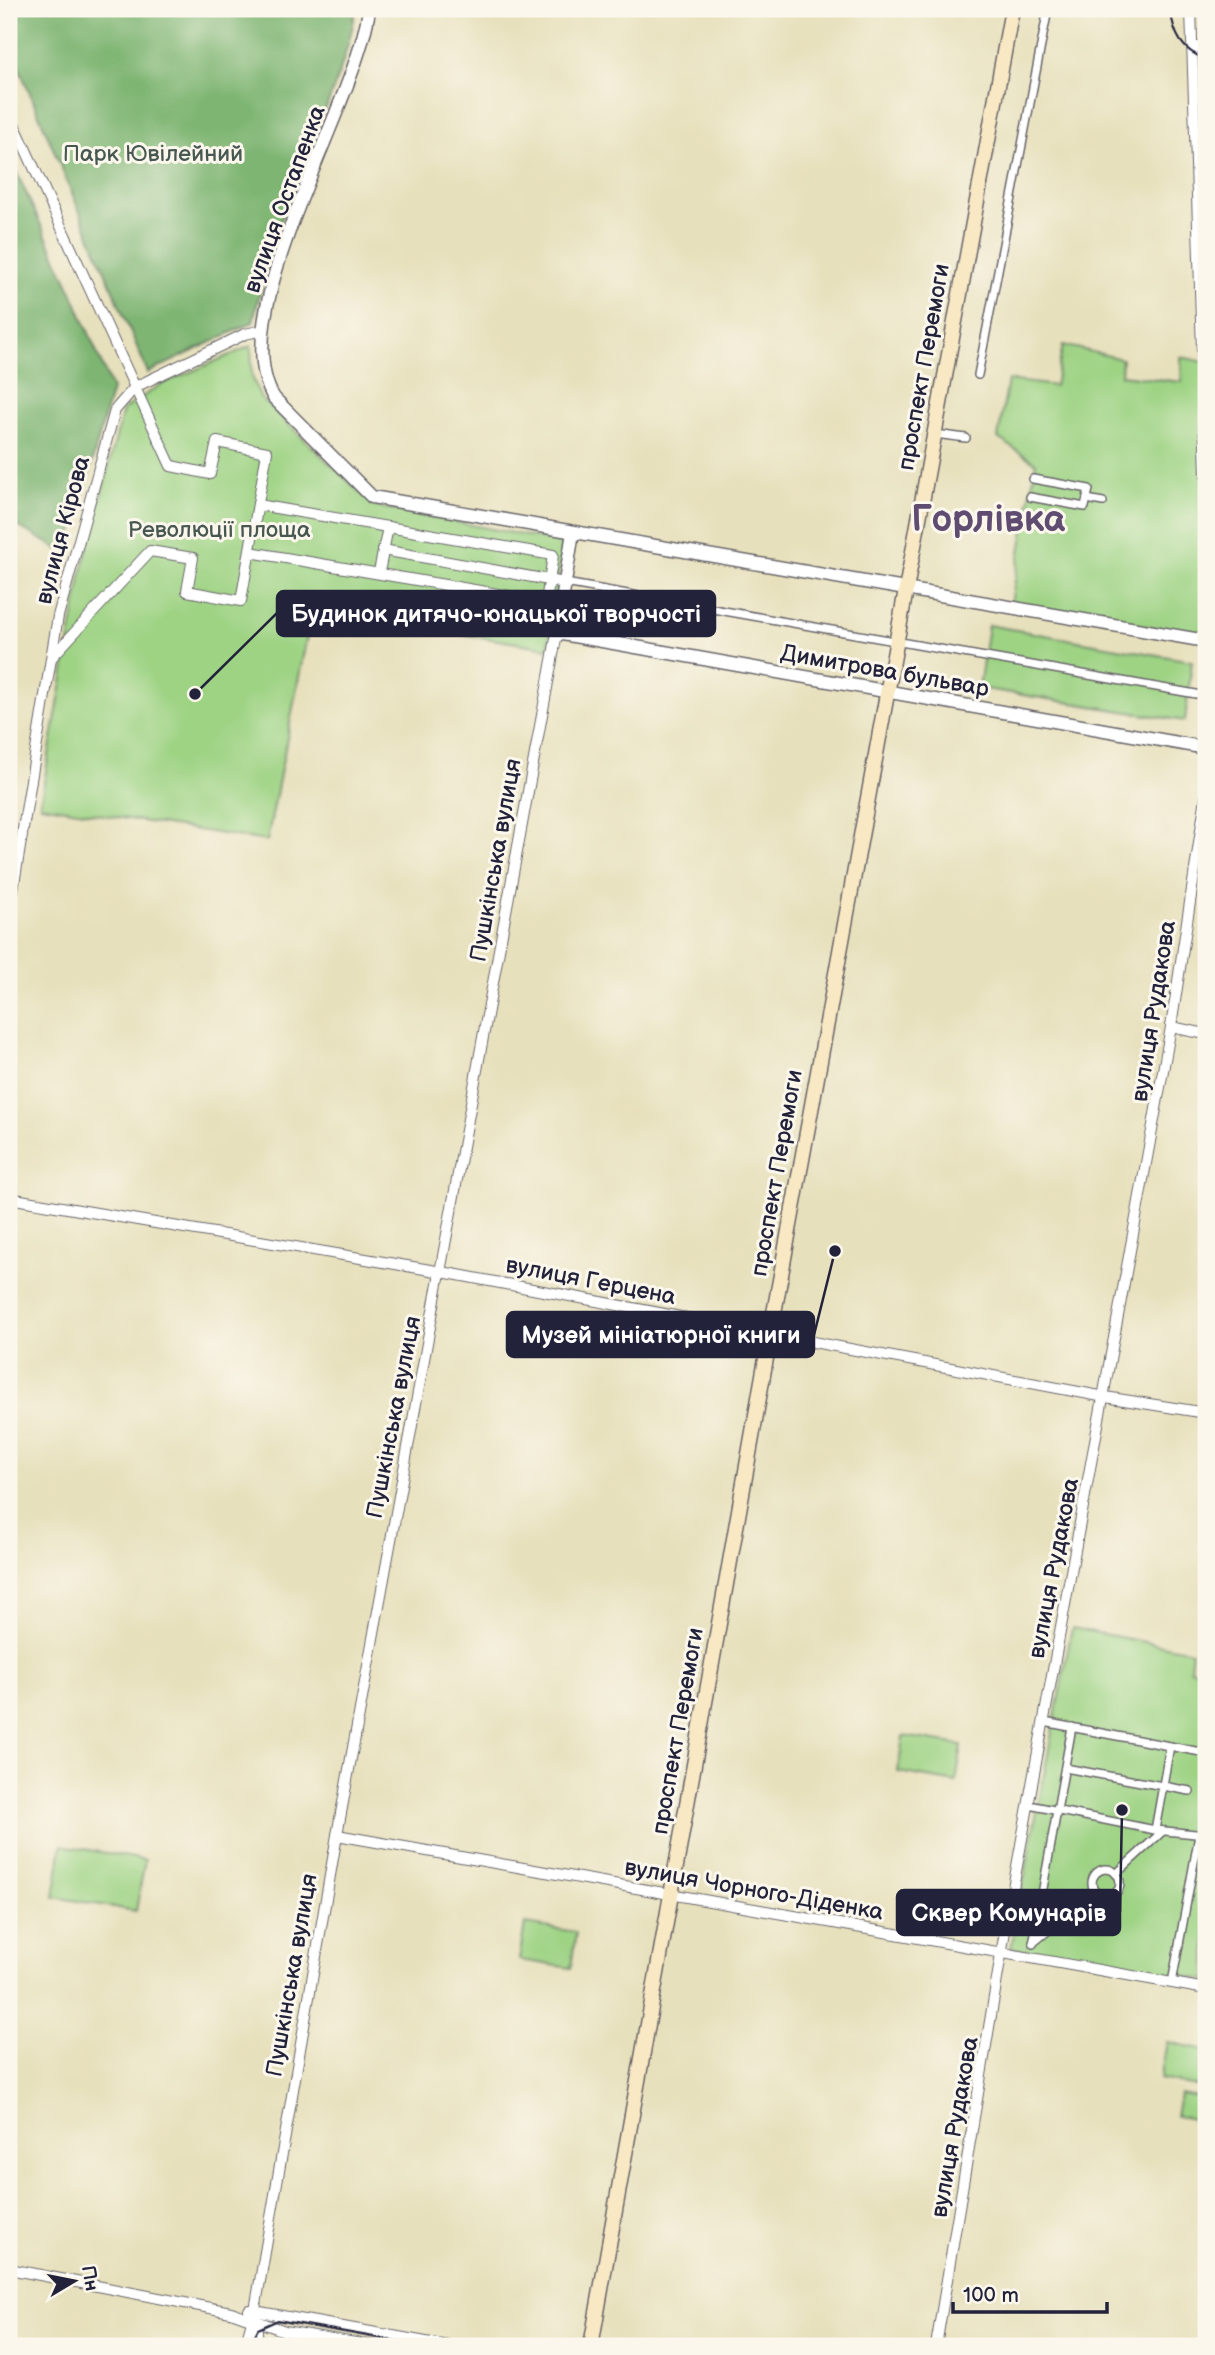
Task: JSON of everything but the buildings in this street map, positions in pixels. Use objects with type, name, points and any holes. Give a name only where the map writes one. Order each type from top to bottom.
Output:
[{"type":"main road","name":"проспект Перемоги","points":[[591,2346],[770,1334],[1012,9]]},
{"type":"street","name":"вулиця Остапенка","points":[[369,9],[358,60],[272,282],[264,330],[264,375],[274,398],[372,497],[573,532]]},
{"type":"street","points":[[978,375],[1048,9]]},
{"type":"street","points":[[1191,9],[1205,367],[1206,475]]},
{"type":"street","points":[[1193,47],[1206,47]]},
{"type":"street","points":[[9,113],[171,466],[210,474],[217,442],[267,452],[241,601],[187,591],[193,558],[150,551],[52,657]]},
{"type":"street","name":"вулиця Кірова","points":[[9,914],[58,616],[115,410],[135,387],[246,334],[264,330]]},
{"type":"street","points":[[934,434],[965,438]]},
{"type":"street","points":[[1030,498],[1085,507],[1089,489],[1033,479]]},
{"type":"street","points":[[1087,499],[1103,502]]},
{"type":"street","points":[[250,552],[546,602],[553,555],[258,505]]},
{"type":"street","points":[[379,572],[388,527]]},
{"type":"street","points":[[573,532],[1206,641]]},
{"type":"street","name":"Пушкінська вулиця","points":[[245,2346],[255,2317],[337,1835],[442,1272],[573,532]]},
{"type":"street","points":[[383,550],[1196,694]]},
{"type":"street","name":"Димитрова бульвар","points":[[557,633],[1206,748]]},
{"type":"street","name":"вулиця Рудакова","points":[[936,2346],[1002,1954],[1171,1027],[1206,797]]},
{"type":"street","points":[[1171,1027],[1206,1034]]},
{"type":"street","name":"вулиця Герцена","points":[[9,1198],[442,1272],[1105,1397],[1206,1413]]},
{"type":"street","points":[[1044,1722],[1206,1753]]},
{"type":"street","points":[[1072,1727],[1033,1944],[1095,1892]]},
{"type":"street","points":[[1116,1874],[1159,1830],[1170,1746]]},
{"type":"street","points":[[1065,1768],[1190,1791]]},
{"type":"street","points":[[1029,1805],[1159,1830],[1203,1835],[1172,1983]]},
{"type":"street","name":"вулиця Чорного-Діденка","points":[[337,1835],[1206,1989]]},
{"type":"street","points":[[1107,1870],[1116,1874],[1120,1883],[1115,1894],[1105,1897],[1095,1892],[1092,1880],[1099,1871],[1107,1870]]},
{"type":"street","points":[[9,2269],[255,2317],[448,2346]]},
{"type":"street","points":[[255,2317],[285,2331],[373,2346]]},
{"type":"street","name":"Пушкінська вулиця","points":[[255,2317],[259,2346]]},
{"type":"street","points":[[259,2346],[273,2334],[285,2331]]},
{"type":"green space","name":"Парк Ювілейний","points":[[9,9],[356,9],[333,89],[278,231],[253,322],[148,373],[9,44]]},
{"type":"green space","points":[[9,156],[72,292],[112,389],[67,554],[9,521]]},
{"type":"green space","points":[[1063,345],[1122,359],[1121,375],[1182,382],[1181,357],[1205,362],[1206,637],[1011,603],[1036,463],[998,438],[1008,380],[1055,386]]},
{"type":"green space","name":"Революції площа","points":[[251,346],[252,376],[260,397],[374,506],[563,543],[548,648],[312,610],[267,841],[40,805],[82,571],[123,410],[160,385]]},
{"type":"green space","points":[[988,625],[1192,661],[1185,721],[979,688]]},
{"type":"green space","points":[[1072,1628],[1192,1651],[1190,1669],[1206,1672],[1206,1980],[1011,1948]]},
{"type":"green space","points":[[903,1736],[962,1745],[956,1782],[898,1772]]},
{"type":"green space","points":[[62,1845],[145,1860],[136,1911],[54,1897]]},
{"type":"green space","points":[[525,1924],[576,1932],[571,1968],[519,1960]]},
{"type":"green space","points":[[1167,2042],[1206,2050],[1206,2088],[1160,2079]]},
{"type":"green space","points":[[1180,2094],[1206,2098],[1206,2121],[1176,2116]]},
{"type":"tram line","points":[[1170,9],[1180,40],[1190,51],[1206,59]]},
{"type":"tram line","points":[[249,2346],[258,2329],[278,2320],[425,2346]]},
{"type":"place","name":"Будинок дитячо-юнацької творчості","points":[[195,694]]},
{"type":"place","name":"Музей мініатюрної книги","points":[[835,1251]]},
{"type":"place","name":"Сквер Комунарів","points":[[1122,1810]]},
{"type":"district","name":"Горлівка","points":[[988,518]]}]
